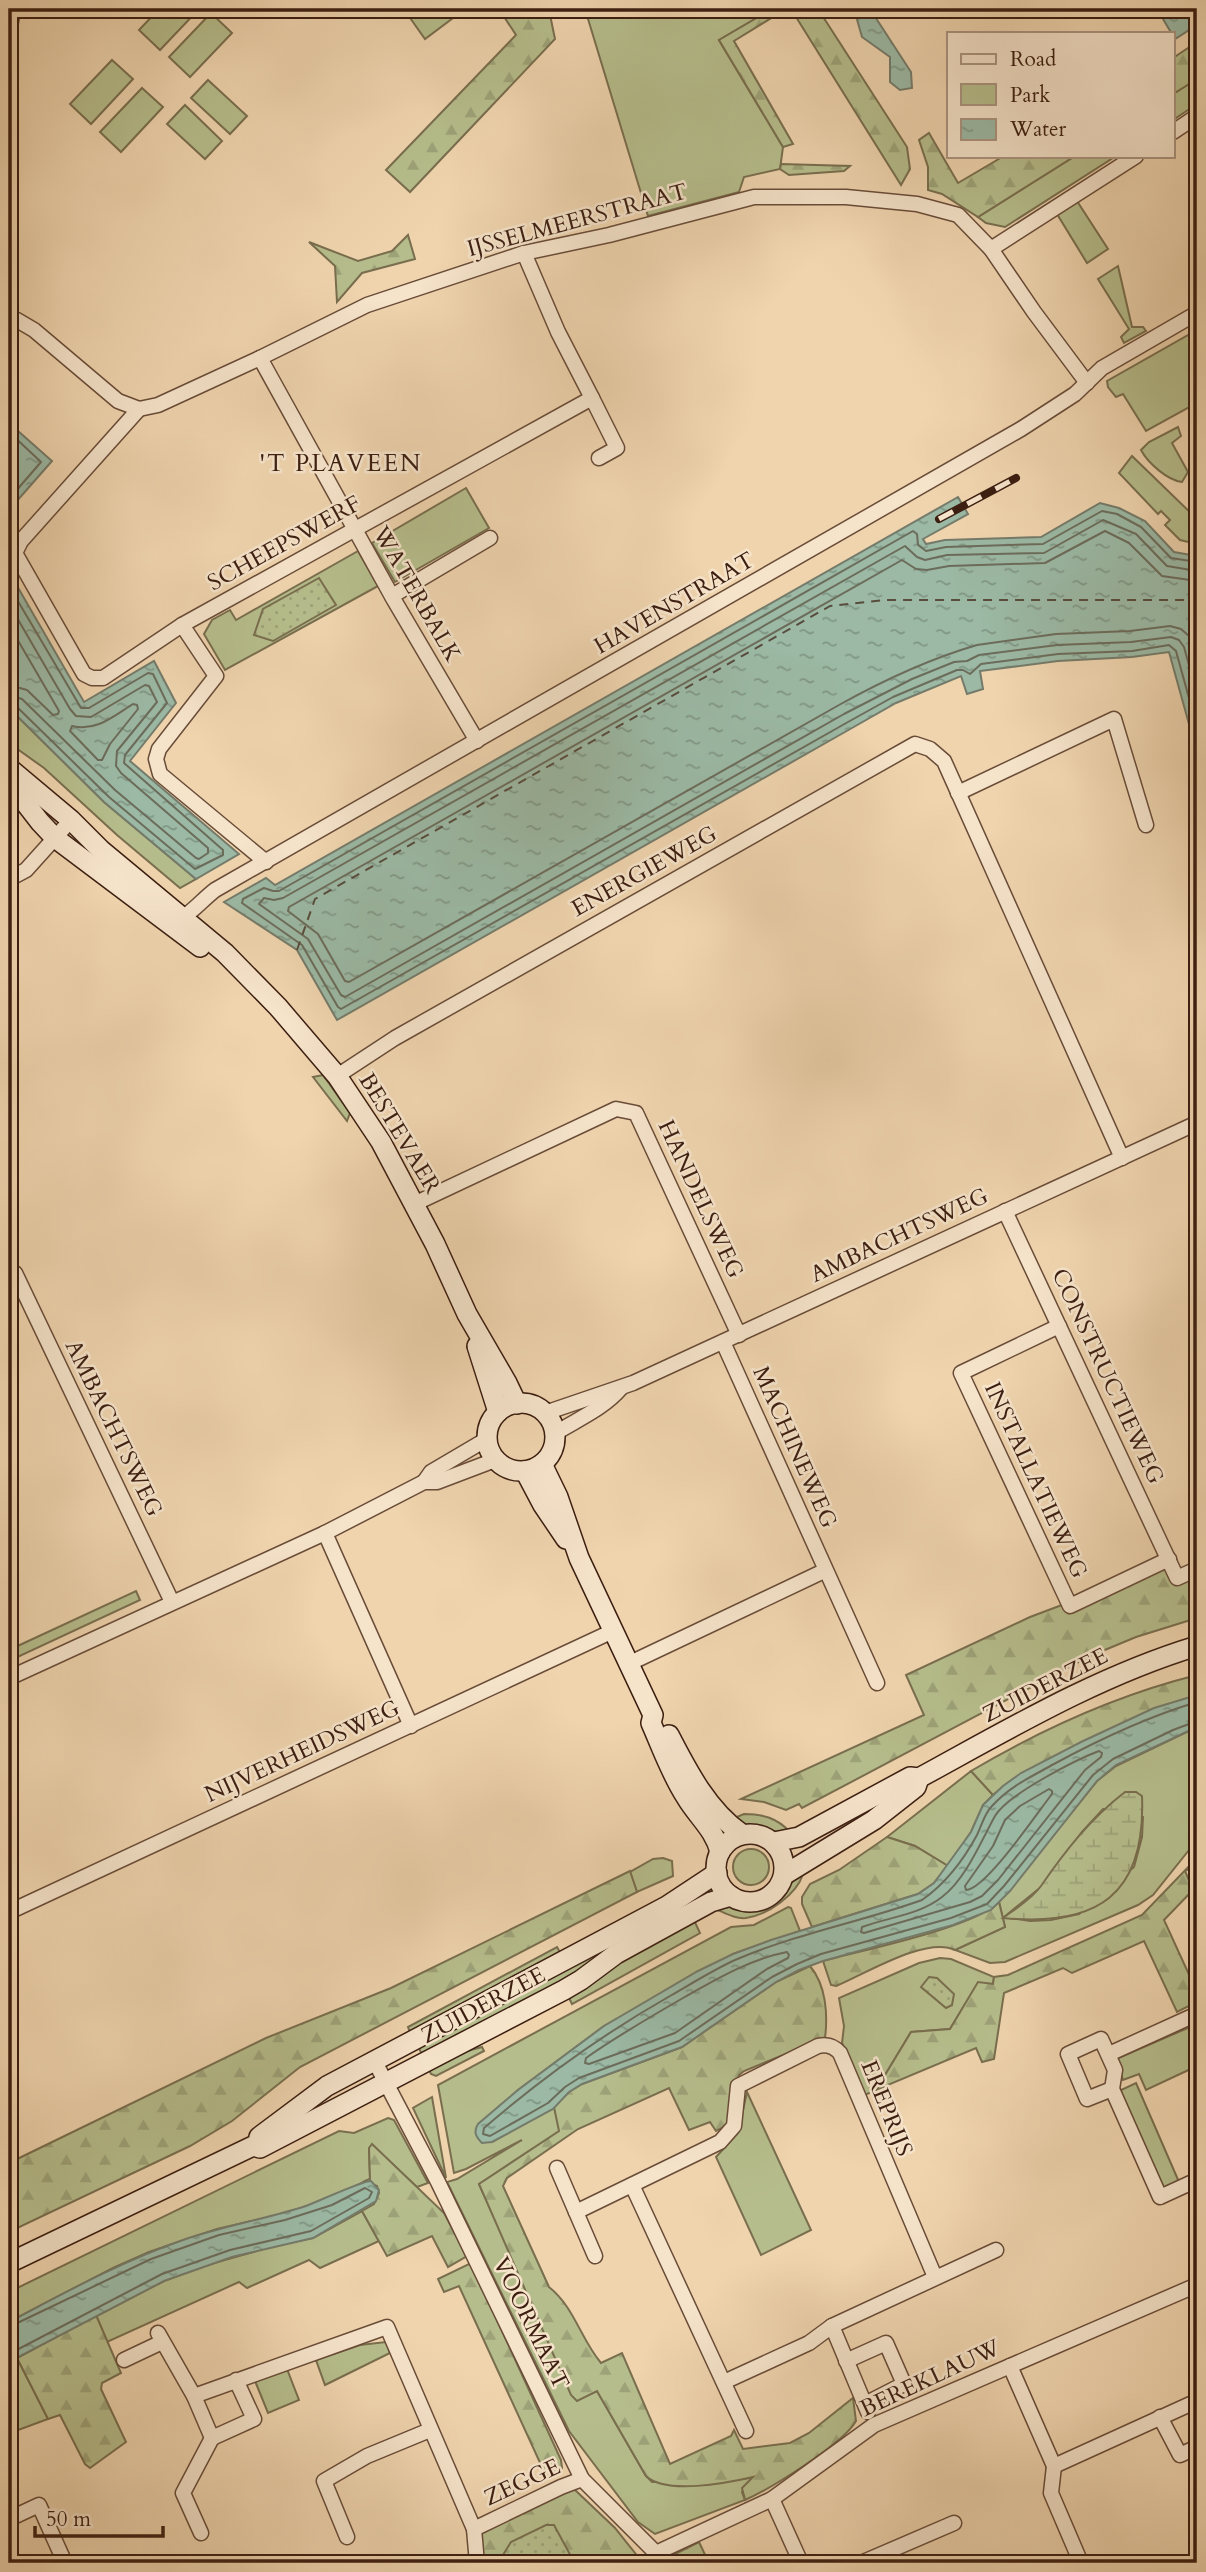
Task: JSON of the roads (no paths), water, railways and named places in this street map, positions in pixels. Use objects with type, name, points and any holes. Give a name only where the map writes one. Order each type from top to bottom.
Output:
[{"type":"street","points":[[1174,131],[1197,116]]},
{"type":"street","points":[[991,249],[1133,158]]},
{"type":"street","name":"IJSSELMEERSTRAAT","points":[[139,409],[158,405],[367,305],[524,253],[609,235],[754,197],[846,197],[918,204],[958,215],[991,249],[1087,383]]},
{"type":"street","points":[[524,253],[558,332],[617,449],[599,458]]},
{"type":"street","name":"HAVENSTRAAT","points":[[177,921],[215,890],[1021,429],[1087,383],[1102,368],[1197,313]]},
{"type":"street","points":[[9,319],[17,320],[34,330],[118,401],[139,409]]},
{"type":"street","name":"WATERBALK","points":[[260,358],[354,530],[477,741]]},
{"type":"street","name":"SCHEEPSWERF","points":[[139,409],[21,541],[15,553],[84,674],[92,678],[103,678],[182,625],[592,398]]},
{"type":"street","points":[[392,596],[490,538]]},
{"type":"street","points":[[182,625],[216,676],[159,749],[156,759],[160,774],[266,862]]},
{"type":"street","points":[[958,793],[1114,719],[1146,825]]},
{"type":"street","name":"ENERGIEWEG","points":[[337,1076],[395,1038],[915,744],[939,755],[1122,1158]]},
{"type":"street","name":"BESTEVAER","points":[[9,768],[71,820],[177,921],[264,993],[337,1076],[381,1142],[467,1314],[507,1383],[516,1404]]},
{"type":"street","name":"BESTEVAER","points":[[9,782],[55,838],[177,921]]},
{"type":"street","points":[[9,879],[26,870],[71,820]]},
{"type":"street","name":"HANDELSWEG","points":[[414,1204],[616,1109],[636,1112],[738,1335]]},
{"type":"street","name":"AMBACHTSWEG","points":[[545,1413],[621,1388],[1197,1124]]},
{"type":"street","name":"CONSTRUCTIEWEG","points":[[1005,1211],[1169,1559]]},
{"type":"street","name":"AMBACHTSWEG","points":[[15,1273],[172,1602]]},
{"type":"street","name":"BESTEVAER","points":[[467,1314],[498,1412]]},
{"type":"street","name":"INSTALLATIEWEG","points":[[1059,1326],[961,1373],[1070,1606],[1169,1559]]},
{"type":"street","name":"MACHINEWEG","points":[[723,1342],[824,1571],[877,1683]]},
{"type":"street","name":"AMBACHTSWEG","points":[[554,1434],[611,1400],[621,1388]]},
{"type":"street","points":[[516,1404],[526,1404],[545,1413],[554,1434],[553,1449],[533,1468],[504,1467],[495,1460],[489,1450],[487,1439],[490,1423],[498,1412],[516,1404]]},
{"type":"street","points":[[424,1482],[431,1472],[487,1439]]},
{"type":"street","points":[[9,1678],[325,1532],[424,1482],[437,1482],[495,1460]]},
{"type":"street","points":[[533,1468],[558,1497],[579,1558],[653,1715],[651,1723],[671,1769],[685,1796],[712,1832],[720,1852],[717,1873],[720,1884],[731,1896],[749,1902],[763,1899],[774,1892],[784,1875],[783,1858],[774,1842],[759,1834],[742,1835],[729,1841],[720,1852]]},
{"type":"street","points":[[325,1532],[411,1726]]},
{"type":"street","points":[[1169,1559],[1177,1578],[1197,1569]]},
{"type":"street","points":[[628,1664],[824,1571]]},
{"type":"street","name":"NIJVERHEIDSWEG","points":[[9,1912],[613,1631]]},
{"type":"street","name":"ZUIDERZEE","points":[[774,1842],[799,1836],[910,1777],[919,1778],[1106,1680],[1143,1664],[1197,1647]]},
{"type":"street","points":[[653,1715],[661,1718],[697,1785],[722,1818],[742,1835]]},
{"type":"street","name":"ZUIDERZEE","points":[[784,1875],[874,1820],[916,1787],[919,1778]]},
{"type":"street","name":"ZUIDERZEE","points":[[253,2146],[255,2140],[313,2095],[374,2060],[667,1906],[717,1873]]},
{"type":"street","name":"ZUIDERZEE","points":[[9,2263],[253,2146],[260,2148],[386,2084],[564,1990],[610,1957],[684,1916],[711,1902],[731,1896]]},
{"type":"street","points":[[1108,2054],[1197,2014]]},
{"type":"street","points":[[1112,2089],[1087,2099],[1068,2054],[1101,2039],[1115,2070],[1112,2089],[1160,2197],[1197,2180]]},
{"type":"street","name":"EREPRIJS","points":[[576,2212],[720,2142],[734,2126],[738,2086],[818,2046],[832,2047],[840,2053],[935,2277]]},
{"type":"street","name":"VOORMAAT","points":[[374,2060],[444,2194],[582,2479],[658,2558]]},
{"type":"street","points":[[557,2168],[595,2256]]},
{"type":"street","points":[[632,2185],[746,2431]]},
{"type":"street","points":[[724,2382],[809,2343],[832,2326],[996,2250]]},
{"type":"street","name":"BEREKLAUW","points":[[658,2558],[772,2499],[874,2425],[1197,2285]]},
{"type":"street","points":[[832,2326],[874,2425]]},
{"type":"street","points":[[194,2396],[387,2327],[474,2529]]},
{"type":"street","points":[[124,2360],[160,2337],[194,2396],[212,2438]]},
{"type":"street","points":[[846,2361],[886,2343],[904,2384],[865,2404]]},
{"type":"street","points":[[1010,2366],[1054,2466],[1051,2493],[1081,2563]]},
{"type":"street","points":[[201,2533],[183,2493],[212,2438],[254,2419],[236,2380]]},
{"type":"street","points":[[1054,2466],[1197,2402]]},
{"type":"street","points":[[1160,2417],[1180,2455],[1197,2447]]},
{"type":"street","points":[[347,2537],[324,2481],[367,2456],[430,2430]]},
{"type":"street","name":"ZEGGE","points":[[477,2563],[474,2529],[582,2479]]},
{"type":"street","points":[[772,2499],[801,2563]]},
{"type":"street","points":[[9,2519],[39,2505],[65,2563]]},
{"type":"street","points":[[861,2563],[954,2523]]},
{"type":"water","points":[[854,9],[870,9],[911,72],[912,88],[900,90],[890,82],[890,57],[862,37]]},
{"type":"water","points":[[1157,9],[1197,9],[1197,25],[1175,39],[1174,32],[1171,32]]},
{"type":"water","points":[[9,423],[52,461],[9,510]]},
{"type":"water","points":[[958,497],[968,514],[923,539],[926,544],[945,540],[1041,537],[1100,503],[1119,508],[1145,521],[1174,552],[1197,556],[1197,753],[1169,652],[1058,661],[980,671],[983,689],[967,694],[961,676],[896,703],[337,1020],[297,950],[224,902],[266,878],[275,885]]},
{"type":"water","points":[[9,572],[84,702],[154,661],[176,703],[130,761],[239,854],[196,879],[104,802],[9,708]]},
{"type":"water","points":[[1197,1695],[1197,1727],[1116,1765],[1097,1781],[1010,1891],[991,1910],[953,1925],[799,1970],[776,1982],[682,2047],[582,2084],[569,2092],[553,2109],[492,2142],[482,2143],[477,2136],[475,2132],[478,2124],[518,2090],[604,2026],[698,1971],[733,1954],[918,1894],[934,1883],[971,1832],[983,1805],[1021,1773],[1154,1708]]},
{"type":"water","points":[[371,2181],[379,2190],[376,2201],[313,2238],[232,2257],[164,2281],[9,2362],[9,2322],[94,2278],[183,2240],[306,2206]]},
{"type":"railway","points":[[939,519],[1016,478]]},
{"type":"district","name":"'T PLAVEEN","points":[[341,463]]}]
